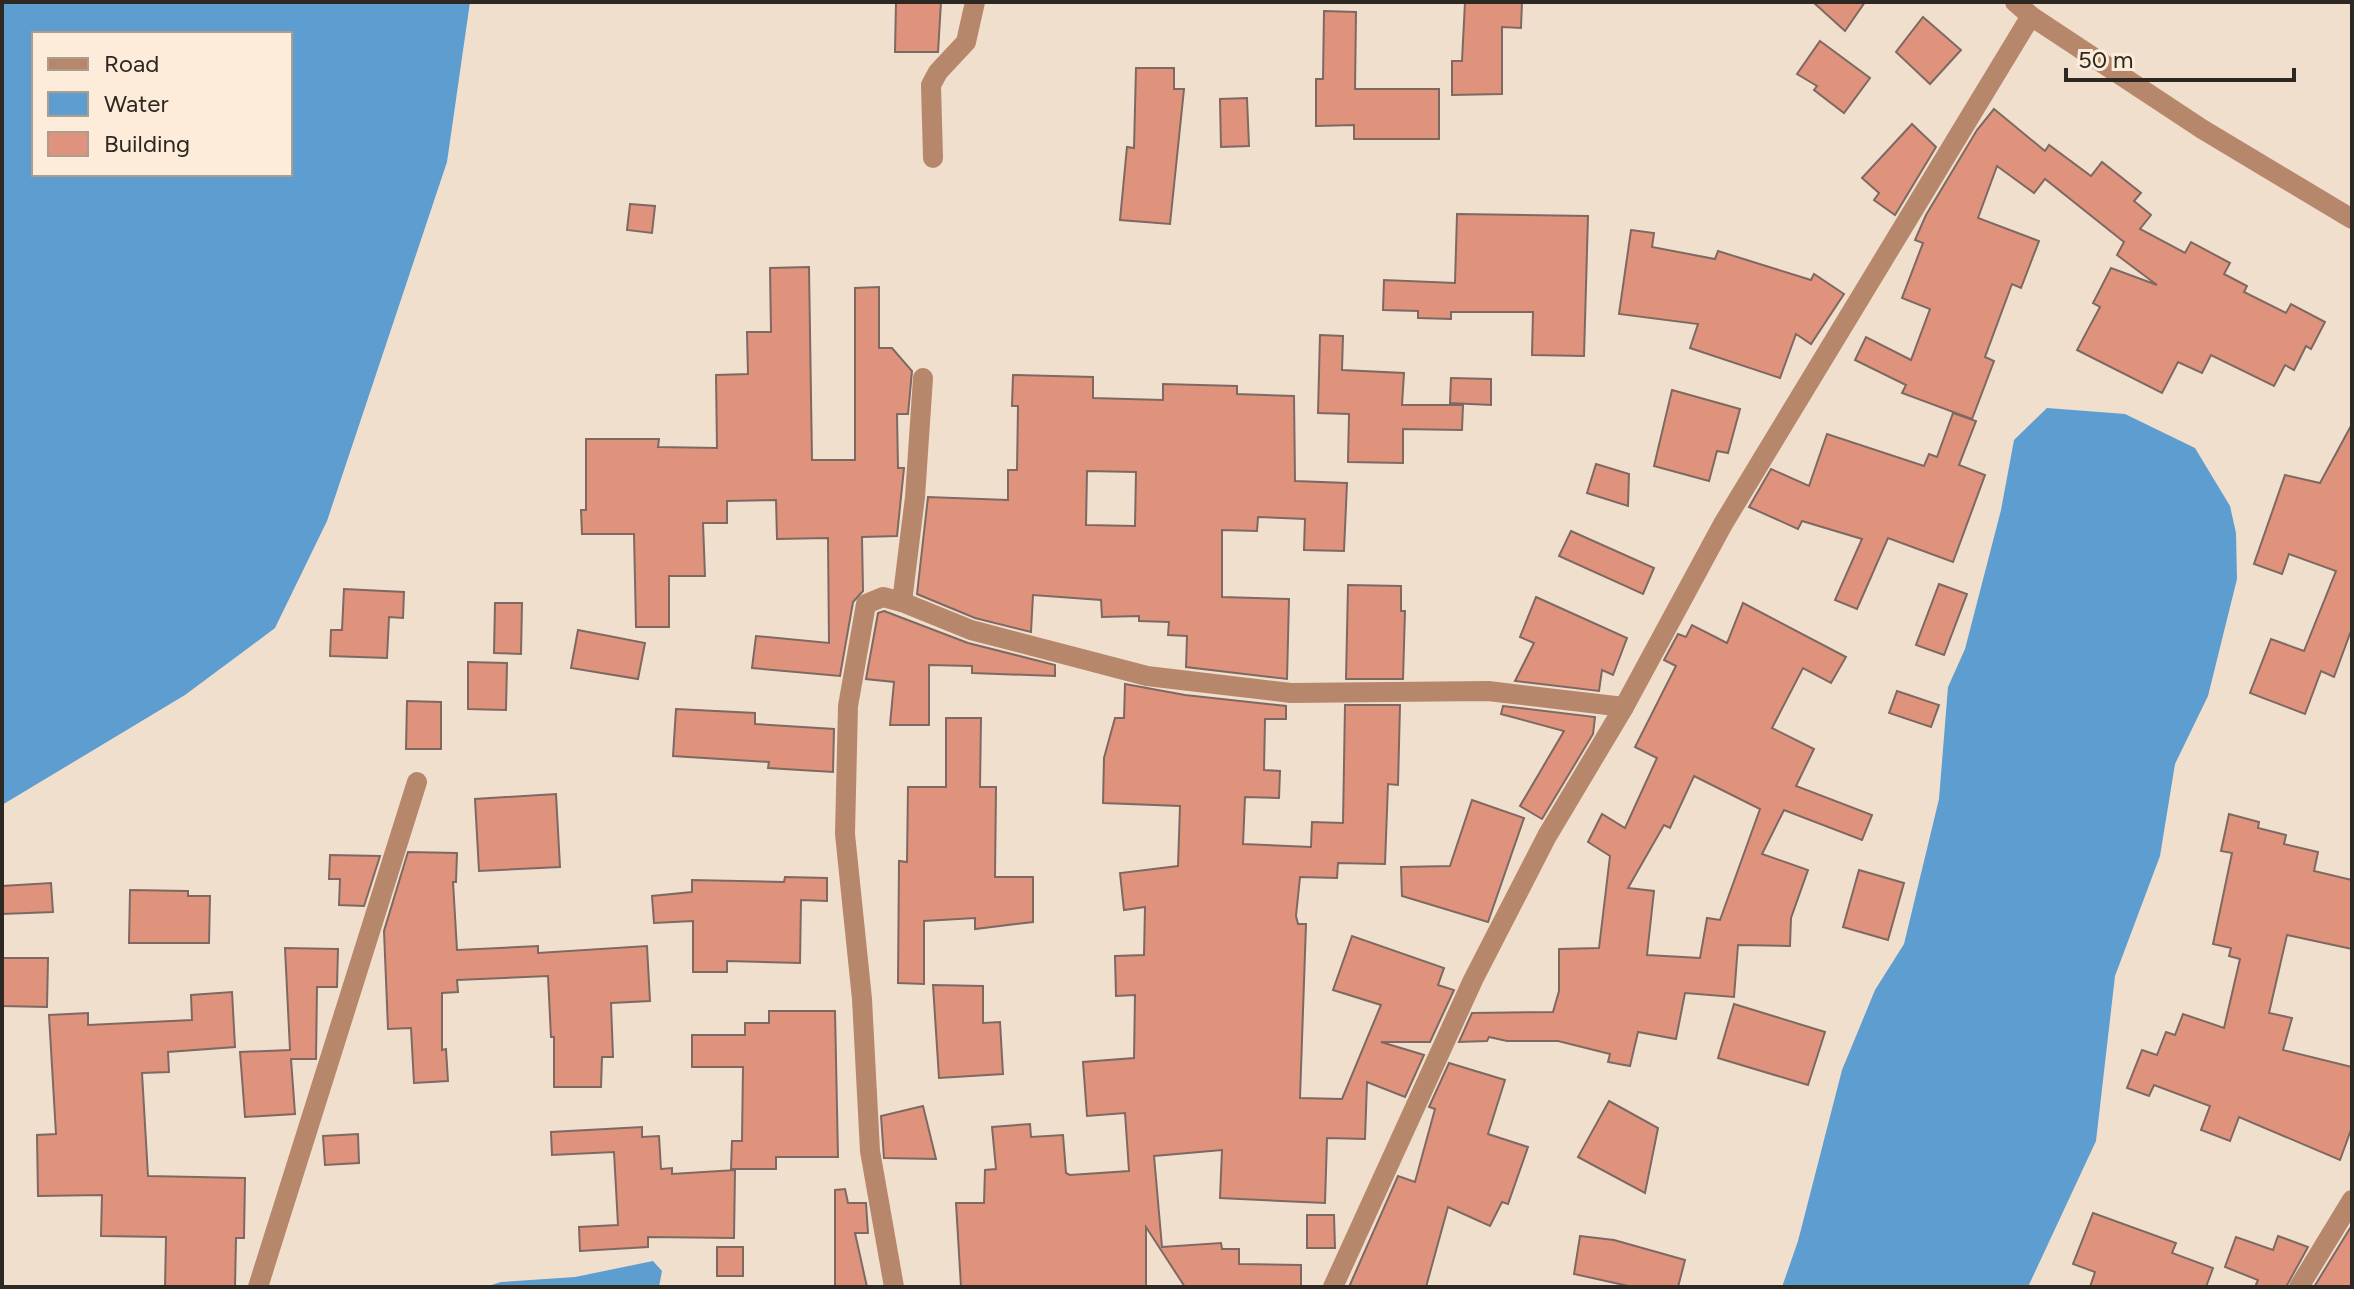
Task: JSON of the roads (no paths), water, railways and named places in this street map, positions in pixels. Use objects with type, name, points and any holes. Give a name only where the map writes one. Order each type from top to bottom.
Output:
[{"type":"street","points":[[933,158],[931,85],[938,72],[966,42],[975,2]]},
{"type":"street","points":[[2015,2],[2031,16],[2202,129],[2352,219]]},
{"type":"street","points":[[1333,1287],[1473,980],[1547,836],[1624,707],[1723,524],[2031,16]]},
{"type":"street","points":[[902,602],[915,497],[923,378]]},
{"type":"street","points":[[894,1287],[870,1151],[862,999],[845,834],[848,706],[866,604],[883,597],[971,630],[1147,676],[1291,693],[1488,691],[1624,707]]},
{"type":"street","points":[[258,1287],[417,782]]},
{"type":"street","points":[[2299,1287],[2352,1200]]},
{"type":"water","points":[[2,2],[470,2],[447,162],[327,521],[275,628],[185,695],[2,805]]},
{"type":"water","points":[[2047,408],[2125,414],[2195,448],[2230,506],[2236,533],[2237,579],[2208,696],[2175,764],[2160,856],[2115,976],[2096,1141],[2028,1287],[1782,1287],[1798,1241],[1842,1070],[1875,990],[1904,944],[1939,799],[1948,687],[1965,649],[2001,510],[2014,440]]},
{"type":"water","points":[[653,1261],[662,1271],[659,1287],[485,1287],[501,1282],[575,1277]]}]
